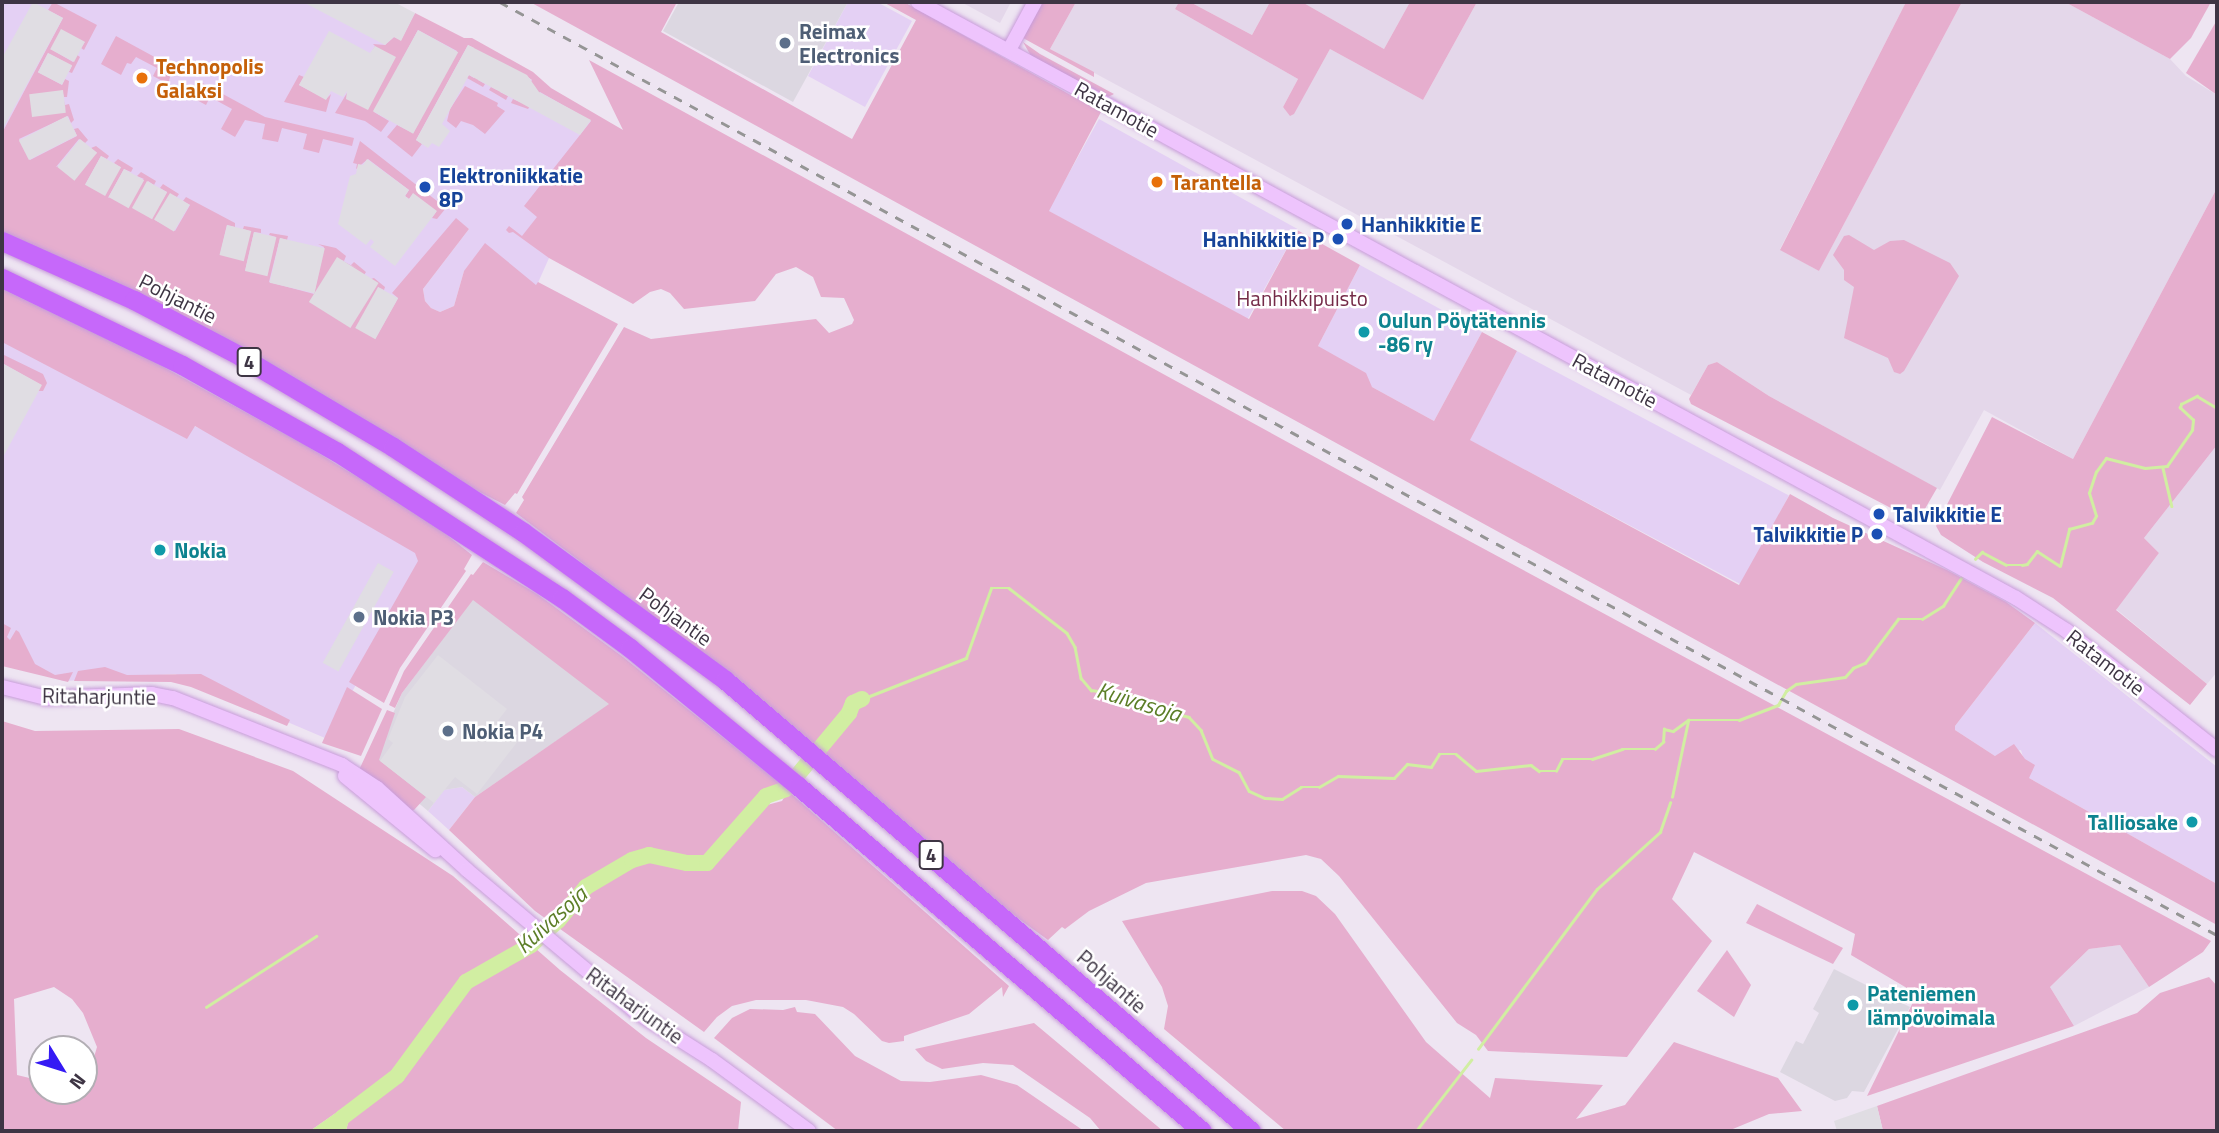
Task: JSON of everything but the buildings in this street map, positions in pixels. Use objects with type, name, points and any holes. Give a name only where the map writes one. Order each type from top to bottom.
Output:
[{"type":"highway","name":"Pohjantie","points":[[2,241],[134,300],[240,356],[393,447],[523,532],[725,680],[1251,1131]]},
{"type":"highway","name":"4","points":[[2,278],[182,365],[337,452],[465,534],[629,648],[792,782],[1202,1131]]},
{"type":"street","name":"Ratamotie","points":[[918,2],[2016,598],[2067,631],[2217,750]]},
{"type":"street","points":[[1009,50],[1035,2]]},
{"type":"street","name":"Ritaharjuntie","points":[[2,687],[46,698],[152,694],[173,698],[342,765],[377,788],[467,870],[635,1011],[712,1060],[809,1131]]},
{"type":"shaded area","points":[[2,2],[390,2],[624,131],[549,258],[537,285],[464,271],[454,306],[440,312],[431,308],[425,301],[423,289],[469,229],[460,222],[374,345],[3,150],[37,68],[2,133]]},
{"type":"shaded area","points":[[33,2],[63,18],[2,130],[2,58]]},
{"type":"shaded area","points":[[303,2],[394,2],[415,13],[401,41],[394,37],[385,45]]},
{"type":"shaded area","points":[[679,2],[848,2],[793,102],[663,31]]},
{"type":"shaded area","points":[[848,2],[877,2],[912,21],[865,107],[808,76]]},
{"type":"shaded area","points":[[961,2],[1011,2],[1000,23]]},
{"type":"shaded area","points":[[1076,2],[1179,2],[1175,9],[1298,79],[1283,107],[1294,113],[1330,49],[1423,100],[1477,2],[1906,2],[1780,249],[1819,271],[1962,2],[2065,2],[2170,59],[2186,76],[2217,95],[2217,188],[2073,459],[1984,410],[1940,490],[1769,396],[1717,362],[1708,365],[1691,395],[1050,49]]},
{"type":"shaded area","points":[[1190,2],[1270,2],[1252,35]]},
{"type":"shaded area","points":[[1302,2],[1410,2],[1384,49]]},
{"type":"shaded area","points":[[61,29],[85,42],[74,62],[50,49]]},
{"type":"shaded area","points":[[418,30],[458,52],[413,134],[373,111]]},
{"type":"shaded area","points":[[329,31],[370,53],[375,46],[396,57],[368,110],[346,99],[347,91],[343,97],[331,91],[326,100],[299,85]]},
{"type":"shaded area","points":[[468,45],[527,75],[539,92],[591,120],[580,135],[469,75],[442,124],[450,131],[439,147],[432,143],[428,148],[416,140]]},
{"type":"shaded area","points":[[48,53],[72,65],[62,85],[38,73]]},
{"type":"shaded area","points":[[63,90],[66,113],[32,117],[29,94]]},
{"type":"shaded area","points":[[67,116],[77,136],[29,160],[19,141]]},
{"type":"shaded area","points":[[1099,119],[1298,229],[1247,321],[1048,211]]},
{"type":"shaded area","points":[[80,139],[97,153],[74,181],[57,167]]},
{"type":"shaded area","points":[[101,156],[121,167],[105,196],[85,185]]},
{"type":"shaded area","points":[[367,159],[409,190],[405,196],[409,199],[413,193],[437,211],[395,266],[370,247],[374,242],[371,239],[366,245],[338,224],[350,176],[356,174],[358,164],[363,165]]},
{"type":"shaded area","points":[[124,169],[144,180],[129,208],[108,197]]},
{"type":"shaded area","points":[[147,181],[167,192],[152,219],[132,208]]},
{"type":"shaded area","points":[[170,193],[190,205],[174,231],[154,220]]},
{"type":"shaded area","points":[[227,225],[251,231],[244,261],[220,255]]},
{"type":"shaded area","points":[[254,232],[276,237],[267,276],[245,271]]},
{"type":"shaded area","points":[[280,238],[325,248],[314,293],[270,283]]},
{"type":"shaded area","points":[[337,257],[379,283],[350,328],[309,302]]},
{"type":"shaded area","points":[[1360,265],[1482,332],[1434,421],[1372,387],[1318,346]]},
{"type":"shaded area","points":[[378,287],[398,298],[375,339],[355,328]]},
{"type":"shaded area","points":[[2,341],[228,441],[430,558],[325,738],[175,674],[64,681],[2,663]]},
{"type":"shaded area","points":[[1517,351],[1789,496],[1742,585],[1470,440]]},
{"type":"shaded area","points":[[2,363],[42,385],[2,459]]},
{"type":"shaded area","points":[[2217,445],[2217,672],[2207,684],[2116,609],[2159,553],[2144,538]]},
{"type":"shaded area","name":"Nokia P3","points":[[378,563],[394,572],[338,671],[323,663]]},
{"type":"shaded area","points":[[473,599],[610,704],[475,797],[462,787],[444,790],[428,811],[371,763],[402,693]]},
{"type":"shaded area","points":[[2035,623],[2217,767],[2217,884],[2029,778],[2021,750],[1995,756],[1955,730],[1955,726]]},
{"type":"shaded area","name":"Nokia P4","points":[[438,655],[507,709],[496,723],[518,741],[477,794],[455,777],[434,803],[380,761],[393,743],[388,739],[405,697]]},
{"type":"shaded area","points":[[462,787],[475,797],[449,830],[428,811],[444,790]]},
{"type":"shaded area","points":[[2120,945],[2149,987],[2074,1026],[2050,987],[2089,949]]},
{"type":"shaded area","points":[[1834,969],[1910,1007],[1864,1092],[1852,1091],[1847,1098],[1835,1101],[1780,1072],[1796,1041],[1803,1044],[1819,1013],[1813,1009]]},
{"type":"shaded area","points":[[354,1100],[346,1131],[310,1131]]},
{"type":"shaded area","points":[[1877,1106],[1883,1131],[1837,1131],[1834,1121]]},
{"type":"green space","points":[[53,2],[97,25],[84,50],[81,48],[85,42],[51,49],[73,62],[77,55],[80,57],[72,73],[69,72],[72,66],[48,53],[38,72],[62,85],[65,79],[69,81],[67,97],[64,97],[62,90],[66,112],[65,105],[69,104],[74,120],[71,123],[68,116],[19,139],[30,160],[77,136],[74,129],[78,128],[88,140],[85,143],[79,139],[56,167],[97,153],[91,148],[96,146],[109,156],[107,159],[101,156],[85,185],[120,167],[114,163],[118,159],[133,168],[131,172],[124,169],[108,198],[144,179],[137,176],[141,172],[156,181],[154,185],[148,181],[152,218],[167,192],[160,188],[163,184],[179,194],[177,197],[170,194],[155,220],[175,231],[190,205],[183,201],[186,197],[235,223],[235,227],[227,225],[220,255],[250,231],[243,229],[244,226],[261,229],[261,233],[254,232],[245,271],[276,237],[269,235],[270,233],[288,236],[287,240],[280,238],[269,282],[314,294],[324,247],[318,244],[336,248],[346,256],[344,261],[337,258],[358,269],[351,265],[354,262],[366,272],[364,275],[358,272],[377,283],[371,279],[374,278],[385,287],[384,290],[378,287],[375,339],[398,298],[392,293],[456,218],[469,229],[423,289],[425,301],[431,308],[440,312],[454,306],[464,271],[485,243],[536,285],[538,282],[618,324],[517,494],[505,505],[2,232],[2,133],[63,18],[48,10]]},
{"type":"green space","name":"Hanhikkipuisto","points":[[530,2],[677,2],[661,32],[852,139],[916,20],[883,2],[904,2],[1101,112],[1049,211],[1249,319],[1297,230],[1360,265],[1318,346],[1366,373],[1372,387],[1434,421],[1482,332],[1517,351],[1470,440],[1739,585],[1790,494],[1833,518],[1947,570],[2006,602],[2035,623],[1955,726],[1955,730],[1995,756],[2014,744],[2025,759],[2035,765],[2029,778],[2217,884],[2217,925]]},
{"type":"green space","points":[[1041,2],[1076,2],[1050,49],[1094,72],[1094,77],[1023,38]]},
{"type":"green space","points":[[1179,2],[1190,2],[1252,35],[1270,2],[1302,2],[1384,49],[1410,2],[1477,2],[1423,100],[1330,49],[1294,114],[1290,116],[1283,107],[1298,79],[1175,9]]},
{"type":"green space","points":[[1906,2],[1962,2],[1819,271],[1780,250]]},
{"type":"green space","points":[[2065,2],[2211,2],[2191,38],[2170,59]]},
{"type":"green space","points":[[415,13],[464,38],[472,38],[533,72],[551,88],[623,130],[589,60],[1421,515],[2211,941],[2203,952],[2149,987],[2120,945],[2089,949],[2050,987],[2074,1026],[1867,1096],[1917,994],[1851,955],[1855,934],[1694,852],[1672,899],[1712,941],[1627,1057],[1488,1051],[1476,1035],[1457,1023],[1339,876],[1321,859],[1306,855],[1146,883],[1089,911],[1065,929],[1062,927],[1048,940],[1011,913],[714,662],[516,513],[524,500],[522,497],[624,327],[651,339],[816,319],[829,333],[852,324],[854,320],[844,298],[821,297],[813,277],[796,267],[776,274],[755,301],[684,309],[670,293],[661,289],[650,292],[633,304],[549,258],[513,232],[509,233],[506,230],[509,226],[522,236],[537,217],[524,206],[591,121],[540,92],[528,109],[511,103],[513,99],[520,102],[532,80],[526,76],[500,92],[508,96],[506,100],[489,90],[491,87],[497,90],[510,68],[504,64],[478,80],[485,84],[483,87],[467,78],[469,75],[474,78],[474,48],[468,45],[416,140],[422,144],[412,157],[387,137],[397,125],[413,133],[457,51],[418,30],[374,112],[389,121],[381,132],[365,121],[335,113],[375,46],[373,44],[385,45],[394,37],[401,40]]},
{"type":"green space","points":[[2217,20],[2217,95],[2186,73]]},
{"type":"green space","points":[[116,36],[173,67],[168,84],[153,76],[157,68],[136,57],[131,64],[127,63],[121,75],[101,64]]},
{"type":"green space","points":[[1023,42],[1114,94],[1108,97],[1031,56]]},
{"type":"green space","points":[[299,75],[304,77],[299,85],[326,99],[331,94],[326,112],[284,102]]},
{"type":"green space","points":[[197,80],[265,117],[354,138],[352,146],[323,139],[319,153],[303,149],[307,134],[282,128],[278,142],[262,139],[265,124],[245,120],[235,137],[221,129],[232,109],[210,97],[206,105],[191,97]]},
{"type":"green space","points":[[465,86],[498,103],[497,106],[505,111],[485,134],[473,125],[461,121],[456,128],[447,121],[450,109]]},
{"type":"green space","points":[[360,141],[446,208],[437,219],[432,218],[436,212],[413,194],[409,199],[405,196],[409,190],[368,159],[356,169],[357,164],[353,163]]},
{"type":"green space","points":[[2217,188],[2217,445],[2144,538],[2159,553],[2116,610],[2207,684],[2190,705],[2053,598],[1983,562],[1941,535],[1936,526],[1992,417],[2073,459]]},
{"type":"green space","points":[[1849,235],[1874,250],[1890,241],[1904,240],[1950,263],[1959,276],[1900,374],[1894,372],[1888,358],[1844,338],[1854,287],[1844,280],[1844,270],[1833,255],[1844,236]]},
{"type":"green space","points":[[2,289],[149,359],[305,445],[428,520],[472,555],[464,569],[466,571],[400,668],[384,703],[349,682],[418,561],[415,553],[195,426],[187,439],[2,342]]},
{"type":"green space","points":[[2,354],[43,374],[47,383],[43,391],[38,391],[41,385],[2,363]]},
{"type":"green space","points":[[1717,362],[1769,396],[1937,488],[1922,514],[1912,519],[1691,404],[1689,399],[1708,365]]},
{"type":"green space","points":[[483,562],[537,594],[623,657],[782,785],[765,794],[739,818],[745,824],[767,805],[782,801],[788,791],[1009,986],[1003,997],[1002,987],[969,1014],[904,1036],[904,1041],[889,1043],[882,1041],[843,1007],[806,1000],[756,1000],[732,1006],[717,1017],[704,1032],[535,911],[449,830],[475,797],[609,704],[473,600],[402,693],[395,708],[389,705],[404,671],[471,574],[473,575]]},
{"type":"green space","points":[[2,623],[11,628],[7,637],[10,640],[16,630],[19,632],[35,664],[55,675],[73,672],[68,682],[2,666]]},
{"type":"green space","points":[[105,667],[127,675],[201,674],[290,720],[287,726],[191,687],[171,682],[74,681],[78,671]]},
{"type":"green space","points":[[347,687],[382,709],[361,756],[322,743]]},
{"type":"green space","points":[[387,710],[395,713],[379,760],[426,797],[411,811],[359,770]]},
{"type":"green space","points":[[2,721],[35,731],[179,729],[293,771],[453,876],[560,970],[646,1038],[741,1102],[738,1131],[346,1131],[353,1101],[310,1131],[2,1131]]},
{"type":"green space","points":[[1272,891],[1302,891],[1316,896],[1335,914],[1426,1042],[1490,1098],[1495,1078],[1603,1085],[1576,1119],[1625,1105],[1674,1042],[1778,1078],[1802,1111],[1769,1114],[1728,1131],[1286,1131],[1164,1029],[1168,1006],[1162,987],[1122,921]]},
{"type":"green space","points":[[1757,904],[1843,948],[1833,964],[1746,923]]},
{"type":"green space","points":[[1727,950],[1751,985],[1734,1017],[1697,991]]},
{"type":"green space","points":[[2209,977],[2217,986],[2217,1131],[1883,1131],[1877,1106],[2137,1013],[2160,993]]},
{"type":"green space","points":[[795,1007],[797,1012],[815,1014],[855,1056],[901,1081],[930,1082],[981,1075],[1017,1085],[1084,1131],[838,1131],[714,1038],[732,1018],[750,1009],[783,1010]]},
{"type":"green space","points":[[1034,1023],[1163,1131],[1101,1131],[1090,1118],[1013,1065],[983,1063],[942,1069],[926,1061],[915,1049]]},
{"type":"waterway","name":"Kuivasoja","points":[[1975,559],[1982,552],[2006,565],[2022,565],[2027,564],[2037,551],[2060,566],[2069,529],[2092,523],[2096,516],[2089,493],[2096,472],[2106,458],[2145,468],[2167,466],[2192,430],[2193,420],[2180,408],[2181,404],[2197,396],[2217,408]]},
{"type":"waterway","points":[[2163,468],[2172,506]]},
{"type":"waterway","name":"Kuivasoja","points":[[862,699],[966,658],[991,588],[1009,588],[1067,633],[1075,647],[1081,678],[1091,690],[1133,696],[1149,707],[1189,717],[1201,730],[1213,759],[1239,772],[1249,791],[1265,798],[1282,799],[1301,787],[1319,787],[1338,776],[1394,778],[1407,764],[1431,767],[1439,754],[1456,754],[1476,771],[1531,765],[1539,771],[1556,771],[1562,759],[1592,759],[1622,749],[1655,749],[1663,742],[1664,729],[1673,731],[1688,720],[1739,720],[1778,705],[1786,691],[1796,684],[1845,677],[1853,668],[1865,663],[1898,619],[1922,619],[1943,606],[1962,577]]},
{"type":"waterway","name":"Kuivasoja","points":[[330,1131],[343,1117],[397,1076],[466,982],[531,945],[558,921],[586,887],[632,860],[649,855],[687,863],[707,863],[766,796],[786,789],[849,713],[853,703],[862,699]]},
{"type":"waterway","points":[[1672,797],[1688,721]]},
{"type":"waterway","points":[[1478,1049],[1597,889],[1660,832],[1670,803]]},
{"type":"waterway","points":[[206,1007],[316,936]]},
{"type":"waterway","points":[[1416,1131],[1471,1060]]},
{"type":"railway","points":[[500,2],[2217,935]]},
{"type":"place","name":"Reimax Electronics","points":[[785,43]]},
{"type":"place","name":"Technopolis Galaksi","points":[[142,78]]},
{"type":"place","name":"Tarantella","points":[[1157,182]]},
{"type":"place","name":"Elektroniikkatie 8P","points":[[425,187]]},
{"type":"place","name":"Hanhikkitie E","points":[[1347,224]]},
{"type":"place","name":"Hanhikkitie P","points":[[1338,239]]},
{"type":"place","name":"Oulun Pöytätennis -86 ry","points":[[1364,332]]},
{"type":"place","name":"Talvikkitie E","points":[[1879,514]]},
{"type":"place","name":"Talvikkitie P","points":[[1877,534]]},
{"type":"place","name":"Nokia","points":[[160,550]]},
{"type":"place","name":"Nokia P3","points":[[359,617]]},
{"type":"place","name":"Nokia P4","points":[[448,731]]},
{"type":"place","name":"Talliosake","points":[[2192,822]]},
{"type":"place","name":"Pateniemen lämpövoimala","points":[[1853,1005]]}]
